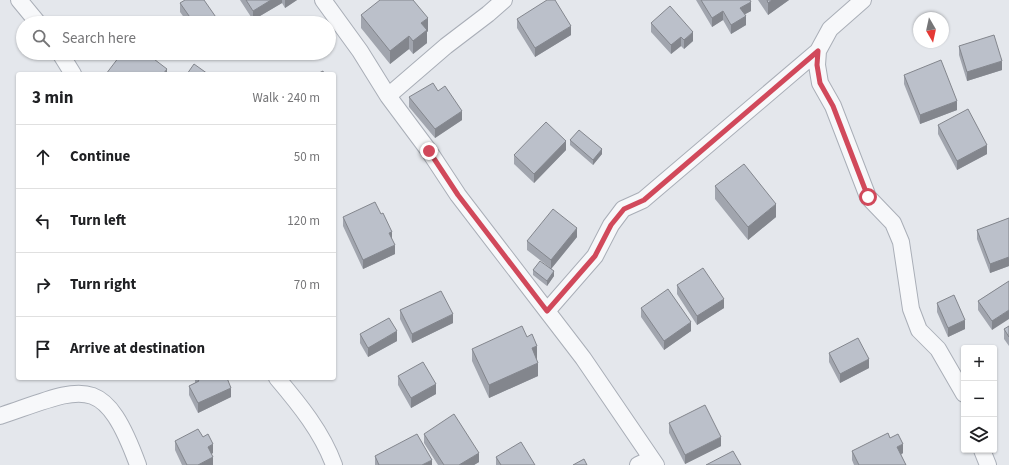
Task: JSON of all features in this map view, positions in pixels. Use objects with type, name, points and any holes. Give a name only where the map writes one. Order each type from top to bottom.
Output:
[{"type":"street","points":[[20,0],[33,16]]},
{"type":"street","points":[[323,0],[335,16]]},
{"type":"street","points":[[388,96],[446,46],[504,0]]},
{"type":"street","points":[[547,311],[595,256],[611,225],[624,209],[644,200],[818,51],[830,29],[863,0]]},
{"type":"street","points":[[336,18],[360,51],[388,96],[429,151],[458,195],[583,358],[648,463]]},
{"type":"street","points":[[818,51],[817,65],[820,83],[833,106],[868,197],[893,223],[901,242],[911,310],[920,330],[938,349],[961,389]]},
{"type":"street","points":[[64,60],[72,72]]},
{"type":"street","points":[[278,380],[297,400],[317,430],[334,465]]},
{"type":"street","points":[[0,416],[63,395],[79,392],[91,395],[104,401],[114,413],[127,436],[138,465]]},
{"type":"street","points":[[983,453],[988,465]]},
{"type":"building","points":[[185,0],[204,0],[215,16],[189,16],[180,3]]},
{"type":"building","points":[[246,0],[271,0],[253,11]]},
{"type":"building","points":[[380,0],[413,0],[428,18],[421,23],[427,30],[413,41],[409,36],[390,51],[361,15]]},
{"type":"building","points":[[547,0],[555,0],[571,26],[535,48],[517,19]]},
{"type":"building","points":[[701,0],[750,0],[751,2],[740,8],[746,16],[731,25],[723,11],[712,18]]},
{"type":"building","points":[[670,6],[693,32],[684,40],[681,37],[671,45],[651,23]]},
{"type":"building","points":[[994,35],[1002,61],[967,72],[959,46]]},
{"type":"building","points":[[117,60],[155,60],[167,69],[165,72],[108,72]]},
{"type":"building","points":[[941,60],[957,101],[920,115],[904,75]]},
{"type":"building","points":[[194,64],[205,72],[188,72]]},
{"type":"building","points":[[433,83],[438,91],[445,86],[462,111],[435,129],[409,97]]},
{"type":"building","points":[[968,109],[987,145],[957,161],[938,125]]},
{"type":"building","points":[[546,122],[566,141],[534,174],[514,155]]},
{"type":"building","points":[[579,130],[602,149],[593,160],[570,140]]},
{"type":"building","points":[[744,164],[776,204],[748,227],[715,186]]},
{"type":"building","points":[[375,202],[381,214],[383,213],[392,232],[389,233],[395,245],[363,260],[343,217]]},
{"type":"building","points":[[553,209],[577,228],[551,260],[527,241]]},
{"type":"building","points":[[1009,218],[1009,257],[990,264],[977,230]]},
{"type":"building","points":[[540,261],[554,271],[547,281],[533,270]]},
{"type":"building","points":[[703,268],[724,299],[697,316],[677,285]]},
{"type":"building","points":[[1009,281],[1009,310],[992,321],[978,301]]},
{"type":"building","points":[[668,289],[691,322],[664,341],[641,308]]},
{"type":"building","points":[[441,291],[453,314],[412,334],[400,310]]},
{"type":"building","points":[[954,295],[965,320],[948,328],[937,303]]},
{"type":"building","points":[[389,318],[397,331],[368,348],[360,334]]},
{"type":"building","points":[[522,326],[527,337],[532,334],[537,346],[532,348],[538,363],[489,385],[472,349]]},
{"type":"building","points":[[1009,326],[1009,337],[1004,329]]},
{"type":"building","points":[[858,338],[869,359],[840,374],[829,353]]},
{"type":"building","points":[[423,362],[436,384],[411,398],[398,376]]},
{"type":"building","points":[[198,380],[228,380],[231,388],[198,403],[189,386],[199,381]]},
{"type":"building","points":[[705,405],[721,437],[685,455],[669,423]]},
{"type":"building","points":[[454,414],[479,453],[459,465],[444,465],[424,434]]},
{"type":"building","points":[[198,429],[203,437],[208,434],[213,444],[208,447],[213,457],[198,465],[187,465],[175,441]]},
{"type":"building","points":[[888,433],[890,438],[898,434],[903,444],[897,447],[906,465],[859,465],[852,451]]},
{"type":"building","points":[[417,434],[432,460],[422,465],[379,465],[375,456]]},
{"type":"building","points":[[521,442],[535,465],[501,465],[496,457]]},
{"type":"building","points":[[733,451],[741,465],[706,465]]},
{"type":"building","points":[[584,459],[587,465],[573,465]]},
{"type":"route","points":[[429,151],[458,195],[547,311],[595,256],[611,225],[624,209],[644,200],[678,169],[818,51],[817,65],[820,83],[833,106],[850,154],[868,197]]}]
